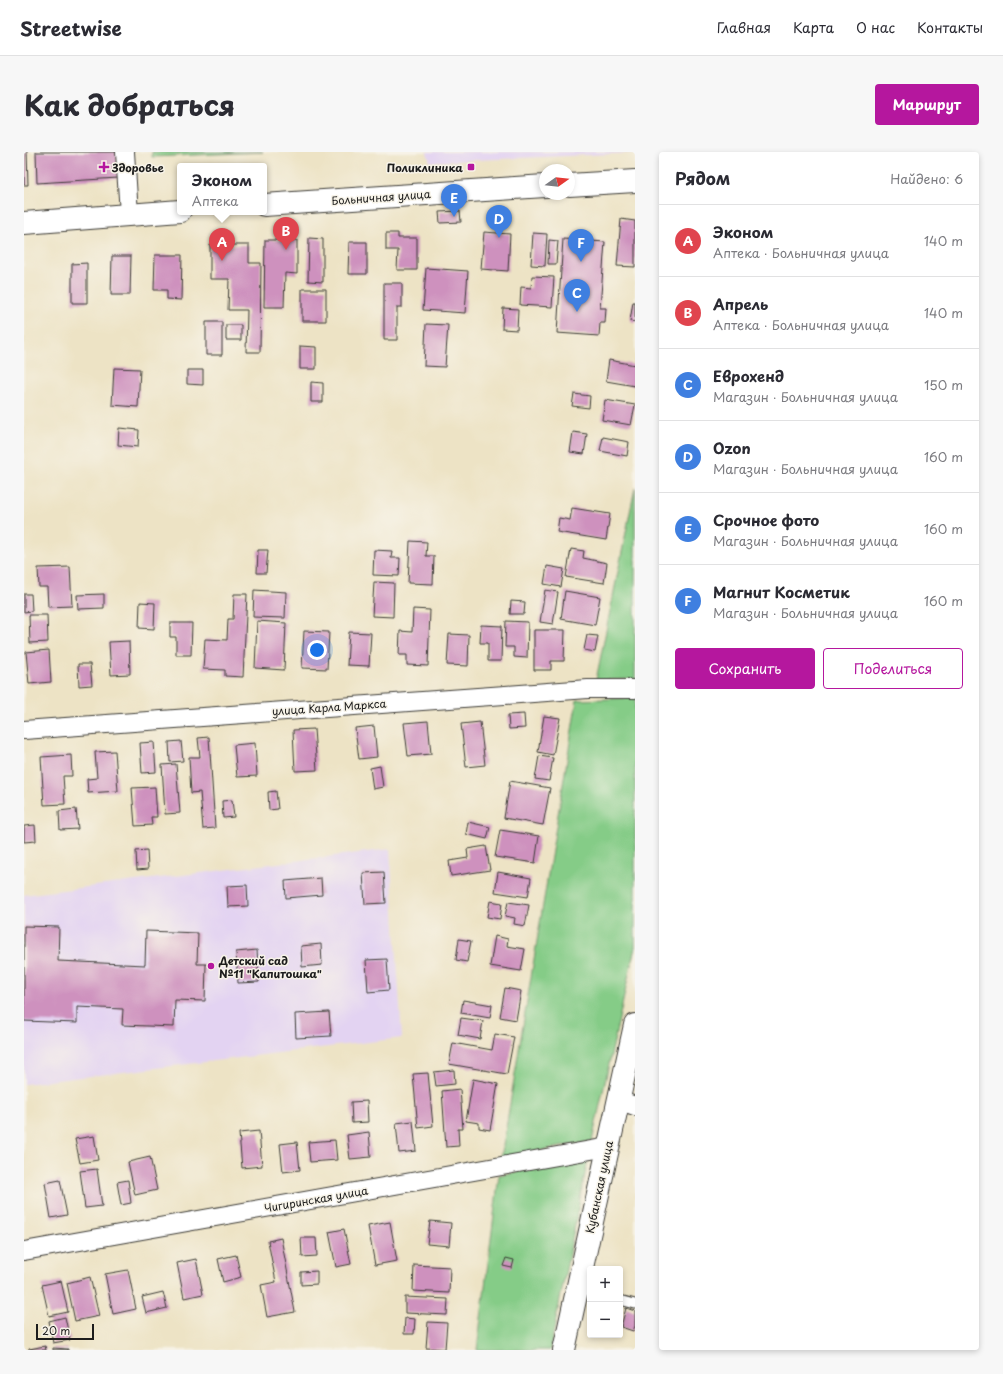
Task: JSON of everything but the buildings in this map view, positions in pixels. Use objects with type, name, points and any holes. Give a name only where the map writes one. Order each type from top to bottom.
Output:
[{"type":"street","points":[[125,152],[129,214]]},
{"type":"street","points":[[575,185],[635,181]]},
{"type":"street","name":"Больничная улица","points":[[267,205],[539,186]]},
{"type":"street","points":[[24,223],[177,211]]},
{"type":"street","name":"улица Карла Маркса","points":[[24,730],[580,689],[635,689]]},
{"type":"street","name":"Кубанская улица","points":[[564,1350],[581,1289],[608,1147],[627,1103],[635,1025]]},
{"type":"street","name":"Чигиринская улица","points":[[24,1251],[608,1147]]},
{"type":"lane","points":[[623,1301],[635,1304]]},
{"type":"shaded area","points":[[427,152],[635,152],[635,153],[430,162]]},
{"type":"shaded area","name":"Детский сад №11 \"Капитошка\"","points":[[390,849],[402,1038],[24,1084],[24,895]]},
{"type":"green space","points":[[152,152],[263,152],[152,157]]},
{"type":"green space","points":[[635,488],[635,679],[596,680]]},
{"type":"green space","points":[[635,698],[635,947],[592,1141],[501,1158],[577,700]]},
{"type":"green space","points":[[588,1159],[550,1350],[477,1350],[499,1175]]},
{"type":"place","name":"Здоровье","points":[[104,167]]},
{"type":"place","name":"Поликлиника","points":[[471,167]]},
{"type":"place","name":"Срочное фото","points":[[454,217]]},
{"type":"place","name":"Ozon","points":[[499,238]]},
{"type":"place","name":"Апрель","points":[[286,250]]},
{"type":"place","name":"Эконом","points":[[222,261]]},
{"type":"place","name":"Магнит Косметик","points":[[581,262]]},
{"type":"place","name":"Еврохенд","points":[[577,312]]},
{"type":"place","name":"Детский сад №11 \"Капитошка\"","points":[[211,966]]}]
